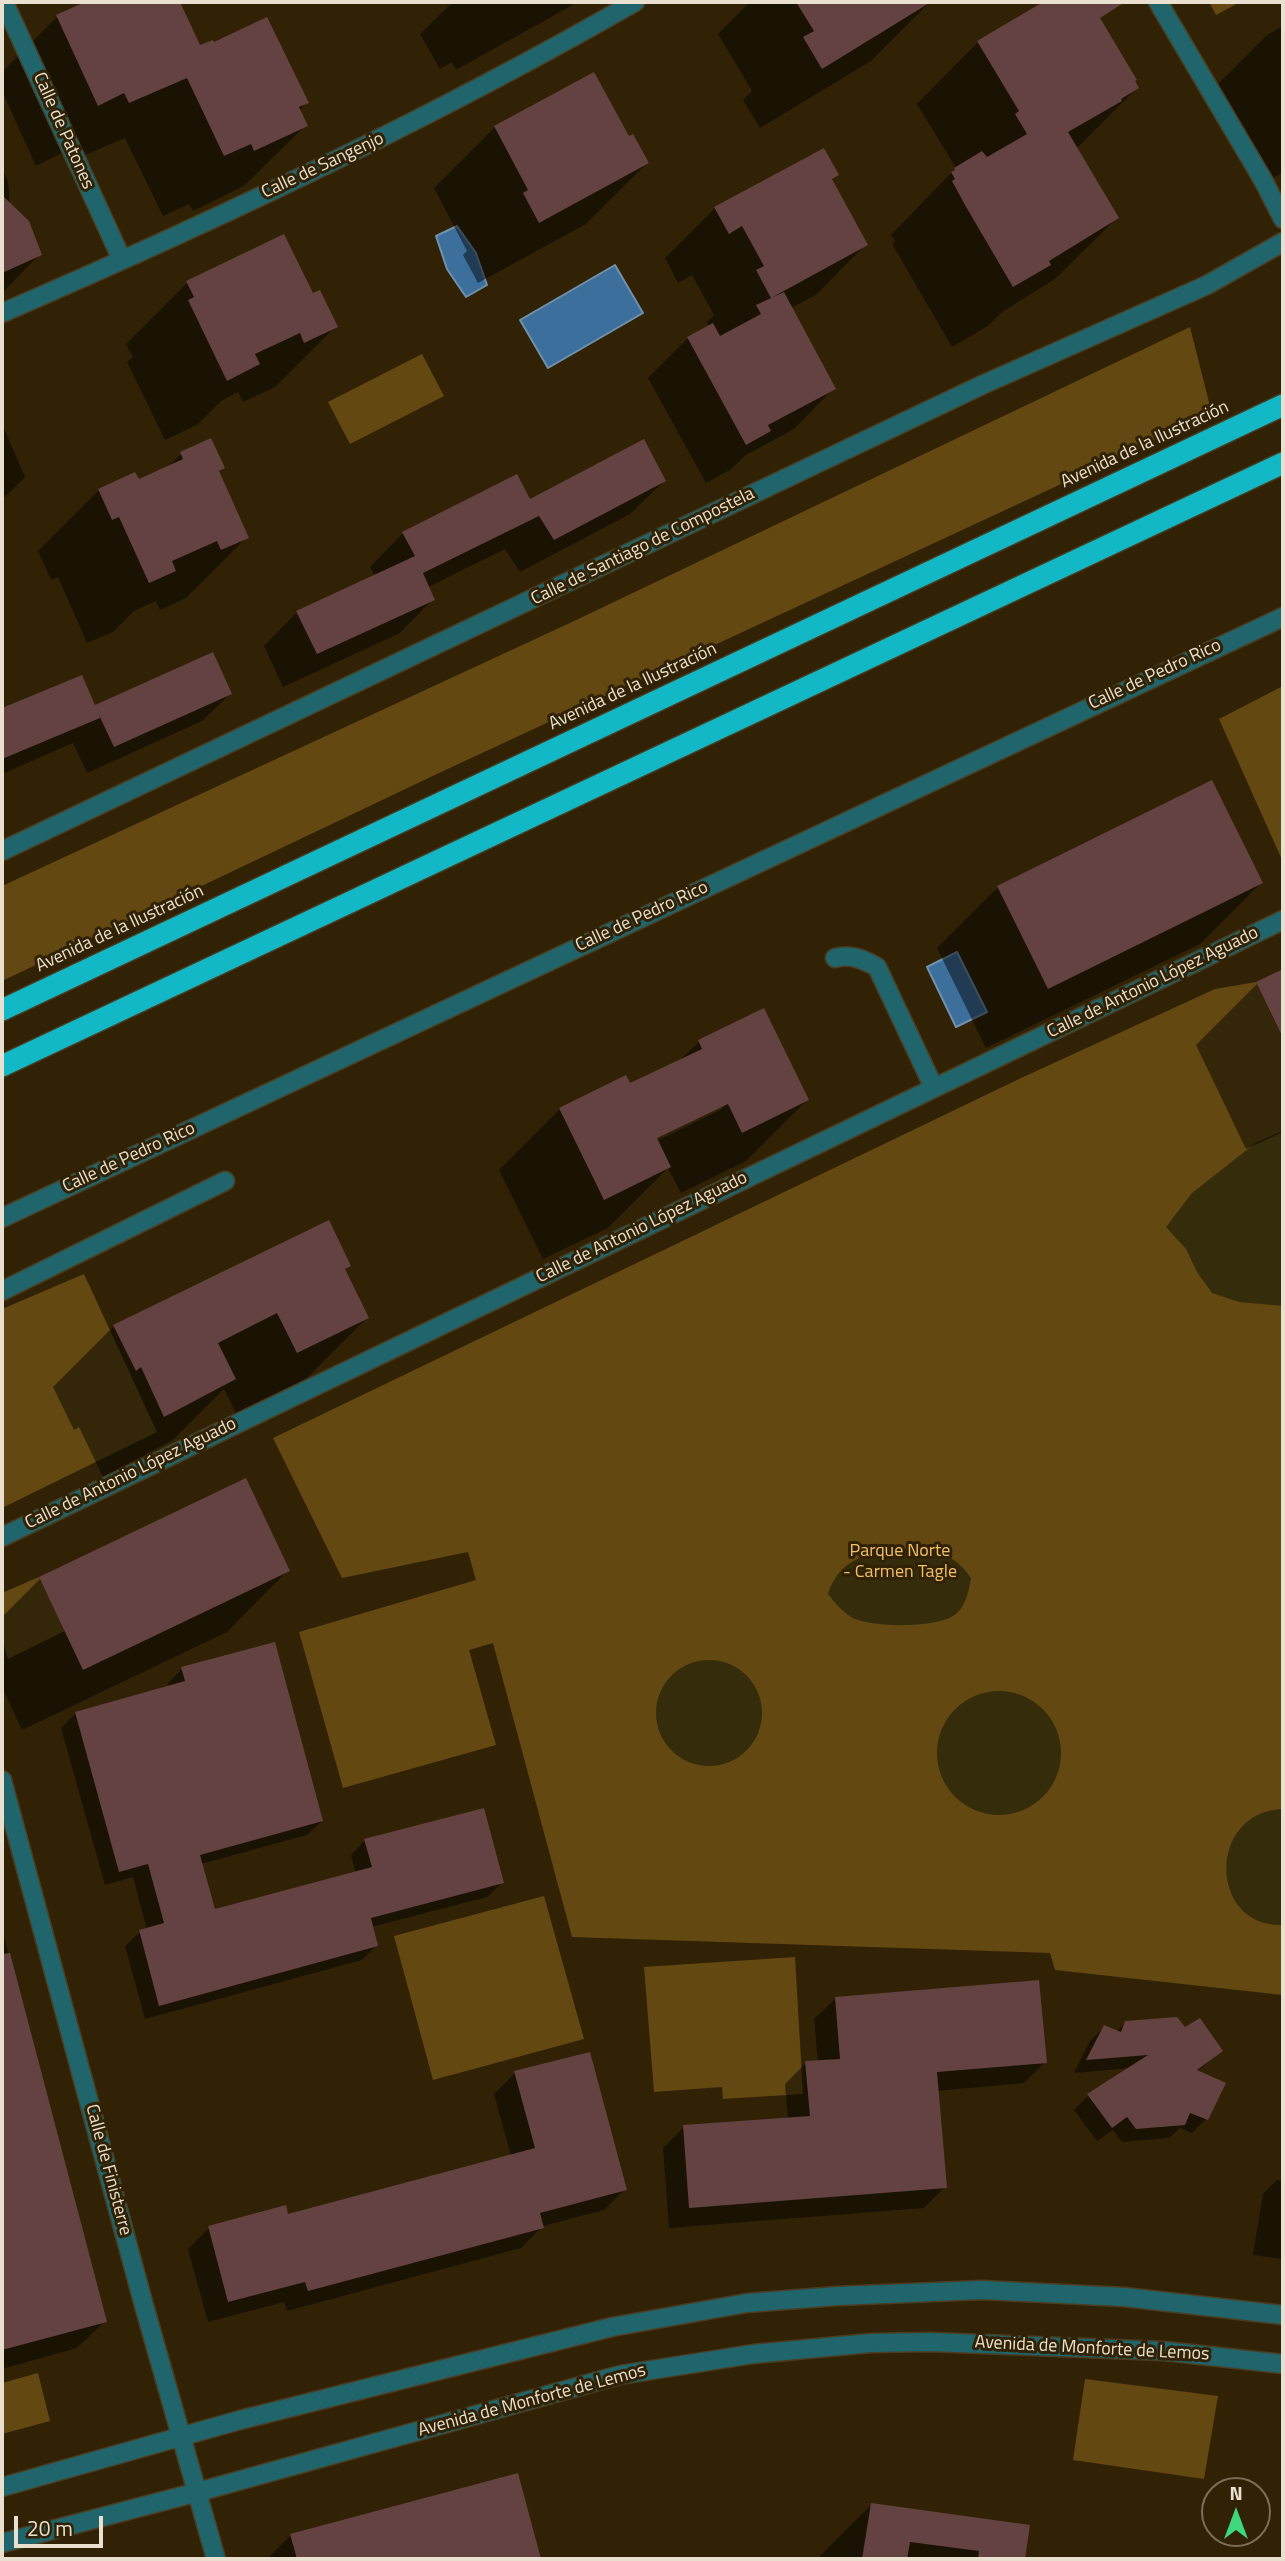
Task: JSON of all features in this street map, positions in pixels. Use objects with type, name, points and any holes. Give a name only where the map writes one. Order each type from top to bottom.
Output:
[{"type":"highway","name":"Avenida de la Ilustración","points":[[2,1010],[1283,405]]},
{"type":"highway","points":[[2,1066],[1283,463]]},
{"type":"street","name":"Calle de Patones","points":[[4,2],[122,260]]},
{"type":"street","name":"Calle de Sangenjo","points":[[2,313],[122,260],[422,119],[635,2]]},
{"type":"street","points":[[1158,2],[1263,180],[1283,219]]},
{"type":"street","name":"Calle de Santiago de Compostela","points":[[2,851],[982,385],[1207,285],[1283,242]]},
{"type":"street","name":"Calle de Pedro Rico","points":[[2,1218],[1283,617]]},
{"type":"street","name":"Calle de Antonio López Aguado","points":[[2,1537],[1283,920]]},
{"type":"street","points":[[835,958],[861,958],[877,967],[934,1088]]},
{"type":"street","points":[[2,1291],[225,1181]]},
{"type":"street","name":"Calle de Finisterre","points":[[2,1780],[143,2302],[216,2559]]},
{"type":"street","points":[[2,2487],[183,2437],[612,2326],[747,2303],[982,2290],[1124,2297],[1283,2315]]},
{"type":"street","name":"Avenida de Monforte de Lemos","points":[[2,2543],[198,2492],[620,2375],[753,2354],[871,2343],[930,2342],[1164,2351],[1283,2364]]},
{"type":"green space","points":[[1209,2],[1240,2],[1216,15]]},
{"type":"green space","points":[[1190,327],[1212,414],[439,773],[2,981],[2,886],[572,622]]},
{"type":"green space","points":[[422,354],[444,396],[350,444],[328,402]]},
{"type":"green space","points":[[1283,686],[1283,862],[1219,719]]},
{"type":"green space","name":"Parque Norte - Carmen Tagle","points":[[1256,982],[1283,1039],[1283,1995],[1055,1970],[1050,1953],[572,1937],[493,1643],[469,1650],[496,1745],[343,1788],[299,1632],[476,1580],[468,1552],[342,1578],[273,1438],[1019,1079],[1215,989]]},
{"type":"green space","points":[[84,1274],[157,1432],[2,1508],[2,1309]]},
{"type":"green space","points":[[39,1577],[65,1631],[8,1659],[2,1639],[2,1593]]},
{"type":"green space","points":[[544,1896],[584,2039],[433,2080],[394,1936]]},
{"type":"green space","points":[[795,1957],[803,2094],[723,2099],[722,2087],[654,2092],[644,1967]]},
{"type":"green space","points":[[38,2373],[50,2421],[2,2434],[2,2383]]},
{"type":"green space","points":[[1085,2379],[1218,2396],[1204,2477],[1201,2479],[1073,2460]]},
{"type":"sand","points":[[1283,1131],[1283,1306],[1239,1302],[1212,1293],[1197,1272],[1186,1249],[1166,1227],[1192,1193],[1257,1142]]},
{"type":"sand","points":[[895,1549],[937,1553],[947,1556],[964,1568],[971,1578],[961,1609],[953,1616],[932,1623],[887,1625],[851,1617],[828,1594],[839,1574],[854,1561]]},
{"type":"sand","points":[[709,1660],[729,1664],[747,1675],[758,1693],[762,1713],[758,1733],[747,1751],[729,1762],[709,1766],[689,1762],[671,1751],[660,1733],[656,1713],[660,1693],[671,1675],[689,1664]]},
{"type":"sand","points":[[999,1691],[1023,1695],[1043,1709],[1057,1729],[1061,1753],[1057,1777],[1043,1797],[1023,1811],[999,1815],[975,1811],[955,1797],[941,1777],[937,1753],[941,1729],[955,1709],[975,1695]]},
{"type":"sand","points":[[1283,1809],[1283,1925],[1259,1921],[1241,1909],[1230,1890],[1226,1869],[1230,1848],[1240,1829],[1258,1815]]},
{"type":"water","points":[[457,226],[476,253],[487,285],[466,297],[447,269],[436,236]]},
{"type":"water","points":[[615,265],[643,313],[548,368],[520,320]]},
{"type":"water","points":[[957,952],[987,1012],[956,1027],[927,967]]},
{"type":"building","points":[[85,2],[180,2],[200,45],[213,40],[214,42],[267,17],[309,103],[299,107],[308,126],[254,151],[251,144],[224,156],[187,78],[129,103],[124,93],[98,106],[56,15]]},
{"type":"building","points":[[796,2],[931,2],[822,69],[803,37],[814,31]]},
{"type":"building","points":[[1043,2],[1125,2],[1100,18],[1137,80],[1135,81],[1139,88],[1068,132],[1119,218],[1049,261],[1051,265],[1013,287],[952,181],[955,179],[951,172],[982,151],[987,157],[1027,134],[1015,114],[1019,111],[977,41]]},
{"type":"building","points":[[594,72],[629,136],[633,134],[649,163],[539,223],[523,193],[528,190],[494,126]]},
{"type":"building","points":[[824,148],[839,175],[832,179],[868,245],[771,298],[756,270],[764,266],[742,226],[729,234],[714,207]]},
{"type":"building","points":[[2,195],[29,221],[42,255],[2,273]]},
{"type":"building","points":[[284,234],[313,293],[320,290],[338,327],[304,343],[300,333],[255,354],[260,364],[227,381],[188,300],[194,297],[186,281]]},
{"type":"building","points":[[784,292],[836,389],[768,425],[771,431],[746,445],[687,337],[713,323],[720,336],[761,314],[756,305]]},
{"type":"building","points":[[211,438],[225,468],[219,471],[249,538],[221,550],[217,541],[172,561],[176,571],[149,583],[119,517],[112,520],[98,489],[135,472],[139,479],[183,459],[180,452]]},
{"type":"building","points":[[644,439],[666,481],[554,540],[539,516],[423,573],[435,600],[317,654],[296,611],[415,556],[402,532],[517,474],[530,499]]},
{"type":"building","points":[[213,652],[232,694],[114,747],[98,713],[100,718],[2,759],[2,708],[82,675],[95,705]]},
{"type":"building","points":[[1212,780],[1263,883],[1048,989],[997,886]]},
{"type":"building","points":[[1283,969],[1283,1038],[1256,982]]},
{"type":"building","points":[[764,1008],[809,1100],[742,1133],[728,1104],[657,1138],[671,1167],[604,1200],[559,1108],[626,1075],[630,1083],[702,1049],[698,1040]]},
{"type":"building","points":[[329,1220],[351,1266],[345,1269],[369,1318],[297,1353],[277,1313],[218,1343],[236,1379],[164,1417],[141,1367],[136,1371],[113,1325]]},
{"type":"building","points":[[246,1478],[290,1571],[83,1670],[39,1577]]},
{"type":"building","points":[[275,1642],[323,1821],[200,1855],[215,1909],[372,1867],[364,1839],[484,1808],[504,1883],[371,1918],[378,1946],[159,2006],[139,1930],[164,1923],[148,1864],[119,1872],[75,1712],[185,1681],[181,1667]]},
{"type":"building","points":[[10,1953],[107,2322],[2,2350],[2,1954]]},
{"type":"building","points":[[1039,1980],[1047,2063],[937,2072],[947,2188],[689,2208],[683,2125],[810,2116],[805,2061],[840,2059],[835,1997]]},
{"type":"building","points":[[1177,2017],[1185,2027],[1200,2018],[1223,2051],[1197,2070],[1226,2083],[1208,2120],[1190,2113],[1185,2125],[1136,2129],[1127,2117],[1112,2128],[1087,2094],[1148,2055],[1086,2060],[1104,2025],[1121,2032],[1125,2021]]},
{"type":"building","points":[[590,2052],[627,2190],[540,2213],[544,2228],[308,2291],[305,2282],[228,2302],[208,2226],[286,2205],[288,2214],[535,2148],[514,2071]]},
{"type":"building","points":[[518,2473],[541,2559],[297,2559],[290,2534]]},
{"type":"building","points":[[871,2503],[1030,2525],[1025,2559],[978,2559],[979,2551],[910,2542],[907,2559],[862,2559]]}]
